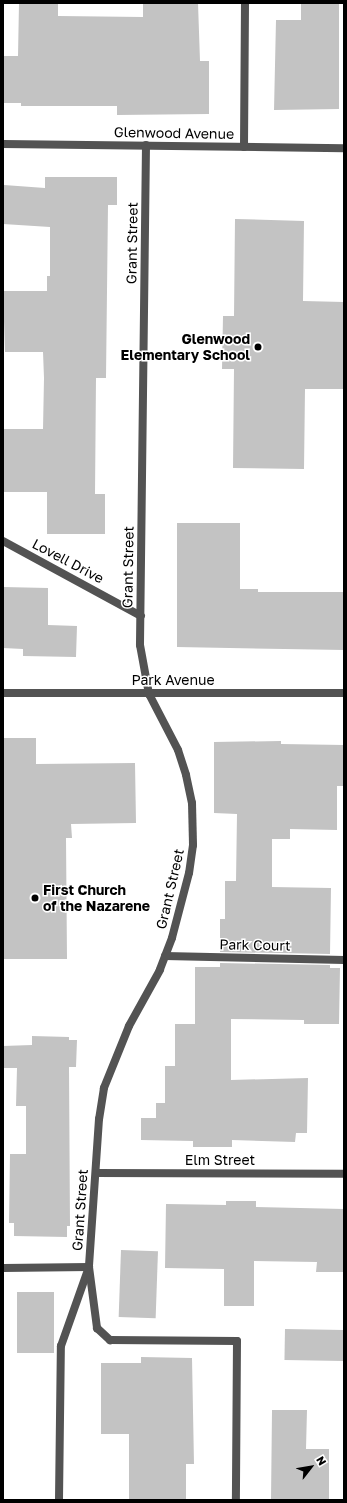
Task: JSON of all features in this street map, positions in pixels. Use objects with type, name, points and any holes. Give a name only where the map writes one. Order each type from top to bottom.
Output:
[{"type":"street","points":[[244,147],[245,3]]},
{"type":"street","name":"Glenwood Avenue","points":[[3,144],[344,148]]},
{"type":"street","name":"Grant Street","points":[[146,145],[140,645],[149,694],[178,750],[186,775],[193,826],[189,873],[165,956],[129,1026],[104,1088],[99,1119],[89,1267],[97,1328],[110,1340],[237,1341],[236,1500]]},
{"type":"street","name":"Lovell Drive","points":[[3,541],[141,616]]},
{"type":"street","name":"Park Avenue","points":[[3,693],[344,693]]},
{"type":"street","name":"Park Court","points":[[165,956],[344,960]]},
{"type":"street","name":"Elm Street","points":[[96,1173],[344,1174]]},
{"type":"street","points":[[3,1268],[89,1267],[61,1346],[59,1500]]},
{"type":"building","points":[[19,3],[58,3],[58,16],[143,17],[143,3],[198,3],[200,61],[209,61],[209,114],[117,115],[117,106],[21,106],[21,103],[3,103],[3,56],[18,56]]},
{"type":"building","points":[[301,3],[339,3],[339,109],[274,110],[276,20],[301,20]]},
{"type":"building","points":[[45,177],[117,177],[117,205],[108,205],[106,378],[96,378],[95,494],[105,494],[105,534],[47,534],[47,492],[3,492],[3,429],[43,429],[44,378],[43,352],[5,352],[3,291],[47,291],[47,276],[50,276],[50,227],[3,224],[4,185],[45,188]]},
{"type":"building","points":[[235,219],[304,221],[303,301],[344,302],[344,389],[305,389],[304,469],[233,468],[234,369],[222,369],[223,316],[234,316]]},
{"type":"building","points":[[177,523],[240,523],[240,589],[258,589],[258,592],[344,592],[344,650],[177,647]]},
{"type":"building","points":[[3,587],[48,588],[48,625],[77,626],[76,657],[23,656],[23,649],[3,648]]},
{"type":"building","name":"First Church of the Nazarene","points":[[3,738],[36,738],[36,764],[135,763],[136,823],[71,824],[72,838],[66,838],[67,959],[3,959]]},
{"type":"building","points":[[281,741],[281,744],[344,745],[344,786],[337,786],[337,830],[290,829],[290,839],[272,839],[272,887],[331,888],[330,954],[220,952],[220,919],[225,919],[225,881],[236,881],[237,814],[214,813],[214,742]]},
{"type":"building","points":[[220,963],[330,965],[330,968],[340,968],[339,1024],[304,1024],[304,1020],[231,1019],[231,1080],[308,1078],[307,1133],[296,1133],[295,1142],[232,1140],[232,1147],[193,1147],[193,1141],[141,1140],[141,1118],[156,1118],[156,1103],[165,1103],[165,1066],[175,1066],[175,1024],[195,1024],[195,967],[220,967]]},
{"type":"building","points":[[32,1036],[69,1037],[69,1040],[77,1040],[76,1067],[69,1067],[70,1226],[67,1226],[67,1237],[14,1236],[14,1223],[9,1223],[10,1154],[26,1154],[26,1106],[16,1106],[17,1068],[3,1068],[3,1046],[32,1045]]},
{"type":"building","points":[[226,1201],[256,1201],[256,1207],[344,1209],[344,1272],[316,1272],[317,1262],[254,1261],[254,1306],[224,1306],[224,1269],[165,1268],[166,1204],[226,1205]]},
{"type":"building","points":[[121,1250],[158,1251],[156,1318],[119,1317]]},
{"type":"building","points":[[17,1292],[54,1292],[54,1353],[17,1353]]},
{"type":"building","points":[[285,1329],[344,1330],[343,1361],[284,1360]]},
{"type":"building","points":[[141,1357],[192,1358],[194,1464],[186,1464],[186,1500],[129,1500],[129,1434],[101,1434],[101,1363],[141,1363]]},
{"type":"building","points":[[272,1410],[307,1410],[306,1449],[329,1449],[329,1500],[271,1500]]},
{"type":"place","name":"Glenwood Elementary School","points":[[258,347]]},
{"type":"place","name":"First Church of the Nazarene","points":[[35,898]]}]
